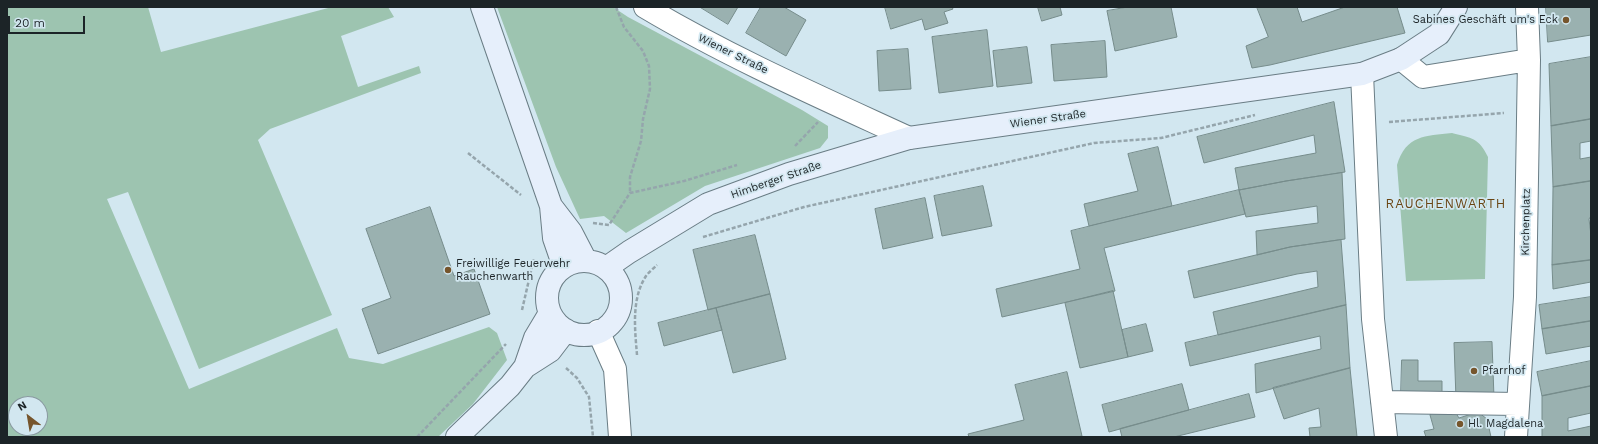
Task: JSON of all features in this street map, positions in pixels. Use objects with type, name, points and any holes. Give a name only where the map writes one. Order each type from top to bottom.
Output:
[{"type":"main road","points":[[482,7],[562,235],[564,267]]},
{"type":"main road","name":"Wiener Straße","points":[[909,138],[1362,74],[1401,59],[1439,34],[1456,7]]},
{"type":"main road","name":"Himberger Straße","points":[[606,268],[650,238],[708,204],[788,174],[909,138]]},
{"type":"main road","points":[[562,235],[586,261]]},
{"type":"main road","name":"Himberger Straße","points":[[598,331],[606,327],[617,314],[620,297],[619,288],[650,238]]},
{"type":"main road","points":[[598,331],[585,335],[572,333],[554,320],[550,312],[547,296],[548,287],[557,272],[564,267],[571,263],[586,261],[600,264],[606,268],[616,280],[619,288]]},
{"type":"main road","points":[[457,437],[510,386],[525,367],[533,343],[550,312]]},
{"type":"main road","points":[[533,343],[566,330]]},
{"type":"street","name":"Wiener Straße","points":[[645,7],[682,29],[835,104],[909,138]]},
{"type":"street","name":"Kirchenplatz","points":[[1516,437],[1525,297],[1529,60],[1528,7]]},
{"type":"street","points":[[1401,59],[1423,77],[1529,60]]},
{"type":"street","points":[[1362,74],[1373,319],[1386,437]]},
{"type":"street","points":[[598,331],[615,368],[620,437]]},
{"type":"street","points":[[1382,402],[1518,404]]},
{"type":"path","points":[[417,437],[533,343],[537,244],[595,223],[609,224],[630,193],[630,177],[640,141],[650,88],[649,66],[643,51],[624,27],[616,7]]},
{"type":"path","points":[[789,148],[795,146],[835,104]]},
{"type":"path","points":[[1364,124],[1528,111]]},
{"type":"path","points":[[698,238],[819,204],[1094,143],[1161,138],[1262,114]]},
{"type":"path","points":[[468,153],[523,197]]},
{"type":"path","points":[[630,193],[684,181],[742,164]]},
{"type":"path","points":[[638,358],[634,321],[639,294],[646,276],[661,261]]},
{"type":"path","points":[[533,343],[559,361],[577,378],[589,397],[593,437]]},
{"type":"path","points":[[589,397],[617,392]]},
{"type":"green space","points":[[7,7],[148,7],[161,52],[332,7],[388,7],[394,17],[341,36],[358,87],[419,66],[421,73],[270,129],[258,140],[332,315],[199,369],[128,192],[107,199],[189,389],[337,328],[349,358],[383,364],[489,327],[497,333],[507,360],[473,404],[438,437],[7,437]]},
{"type":"green space","points":[[497,7],[613,7],[628,17],[802,110],[828,126],[828,138],[820,148],[705,186],[626,233],[604,216],[580,219],[556,167]]},
{"type":"green space","points":[[1452,133],[1465,136],[1478,142],[1488,157],[1485,279],[1406,281],[1397,165],[1401,155],[1411,142],[1433,135]]},
{"type":"building","points":[[700,7],[738,7],[728,24]]},
{"type":"building","points":[[761,7],[784,7],[806,20],[786,56],[746,33]]},
{"type":"building","points":[[885,7],[952,7],[953,9],[944,12],[948,23],[925,30],[922,19],[891,29]]},
{"type":"building","points":[[1038,7],[1060,7],[1062,15],[1042,21]]},
{"type":"building","points":[[1128,7],[1171,7],[1177,37],[1115,51],[1107,11]]},
{"type":"building","points":[[1257,7],[1297,7],[1302,22],[1345,7],[1397,7],[1405,33],[1252,68],[1246,46],[1268,37]]},
{"type":"building","points":[[1546,7],[1591,7],[1591,35],[1548,42]]},
{"type":"building","points":[[987,30],[993,86],[939,93],[932,37]]},
{"type":"building","points":[[1105,41],[1107,77],[1054,81],[1051,45]]},
{"type":"building","points":[[1027,47],[1032,83],[997,87],[993,51]]},
{"type":"building","points":[[908,49],[911,89],[879,91],[877,51]]},
{"type":"building","points":[[1591,57],[1591,119],[1551,126],[1549,64]]},
{"type":"building","points":[[1334,102],[1345,172],[1239,190],[1235,168],[1316,153],[1314,135],[1204,163],[1197,137]]},
{"type":"building","points":[[1591,119],[1591,141],[1580,143],[1580,159],[1591,157],[1591,181],[1553,187],[1551,126]]},
{"type":"building","points":[[1158,147],[1172,206],[1089,226],[1084,204],[1138,191],[1128,154]]},
{"type":"building","points":[[1342,173],[1345,239],[1290,247],[1257,255],[1256,231],[1318,223],[1317,206],[1246,217],[1239,190],[1286,181]]},
{"type":"building","points":[[1591,181],[1591,216],[1589,219],[1591,235],[1591,260],[1552,265],[1553,187]]},
{"type":"building","points":[[983,186],[992,226],[942,236],[934,196]]},
{"type":"building","points":[[1239,190],[1245,214],[1104,248],[1115,291],[1002,317],[996,289],[1080,269],[1071,231]]},
{"type":"building","points":[[925,198],[933,238],[883,249],[875,209]]},
{"type":"building","points":[[430,207],[454,276],[474,269],[490,314],[378,354],[362,309],[391,298],[366,229]]},
{"type":"building","points":[[755,235],[770,294],[708,310],[693,250]]},
{"type":"building","points":[[1341,240],[1346,305],[1218,335],[1213,312],[1318,287],[1317,271],[1297,274],[1194,298],[1188,271],[1290,247]]},
{"type":"building","points":[[1591,260],[1591,282],[1553,289],[1552,265]]},
{"type":"building","points":[[1113,291],[1128,357],[1080,368],[1065,303]]},
{"type":"building","points":[[770,294],[786,359],[733,373],[716,308]]},
{"type":"building","points":[[1591,297],[1591,321],[1542,329],[1539,305]]},
{"type":"building","points":[[1346,305],[1350,368],[1256,393],[1255,364],[1321,349],[1320,336],[1190,366],[1185,343]]},
{"type":"building","points":[[716,308],[722,330],[664,346],[658,323]]},
{"type":"building","points":[[1591,321],[1591,346],[1546,354],[1542,329]]},
{"type":"building","points":[[1146,324],[1153,351],[1128,357],[1122,330]]},
{"type":"building","name":"Pfarrhof","points":[[1492,342],[1494,398],[1456,399],[1454,343]]},
{"type":"building","points":[[1402,360],[1418,360],[1418,381],[1442,381],[1442,396],[1401,395]]},
{"type":"building","points":[[1591,361],[1591,386],[1542,396],[1537,372]]},
{"type":"building","points":[[1350,368],[1357,437],[1310,437],[1309,428],[1321,427],[1319,408],[1284,419],[1273,388]]},
{"type":"building","points":[[1067,372],[1082,436],[969,437],[968,434],[1024,420],[1015,385]]},
{"type":"building","points":[[1182,384],[1189,410],[1109,432],[1102,405]]},
{"type":"building","points":[[1591,386],[1591,413],[1568,418],[1568,431],[1591,426],[1591,437],[1542,437],[1542,396]]},
{"type":"building","points":[[1249,394],[1255,417],[1174,437],[1122,437],[1120,429]]},
{"type":"building","name":"Hl. Magdalena","points":[[1452,407],[1459,418],[1478,412],[1487,419],[1491,437],[1426,437],[1424,431],[1434,429],[1430,415]]},
{"type":"place","name":"Sabines Geschäft um's Eck","points":[[1566,20]]},
{"type":"place","name":"Freiwillige Feuerwehr Rauchenwarth","points":[[448,270]]},
{"type":"place","name":"Pfarrhof","points":[[1474,371]]},
{"type":"place","name":"Hl. Magdalena","points":[[1460,424]]},
{"type":"district","name":"RAUCHENWARTH","points":[[1446,204]]}]
